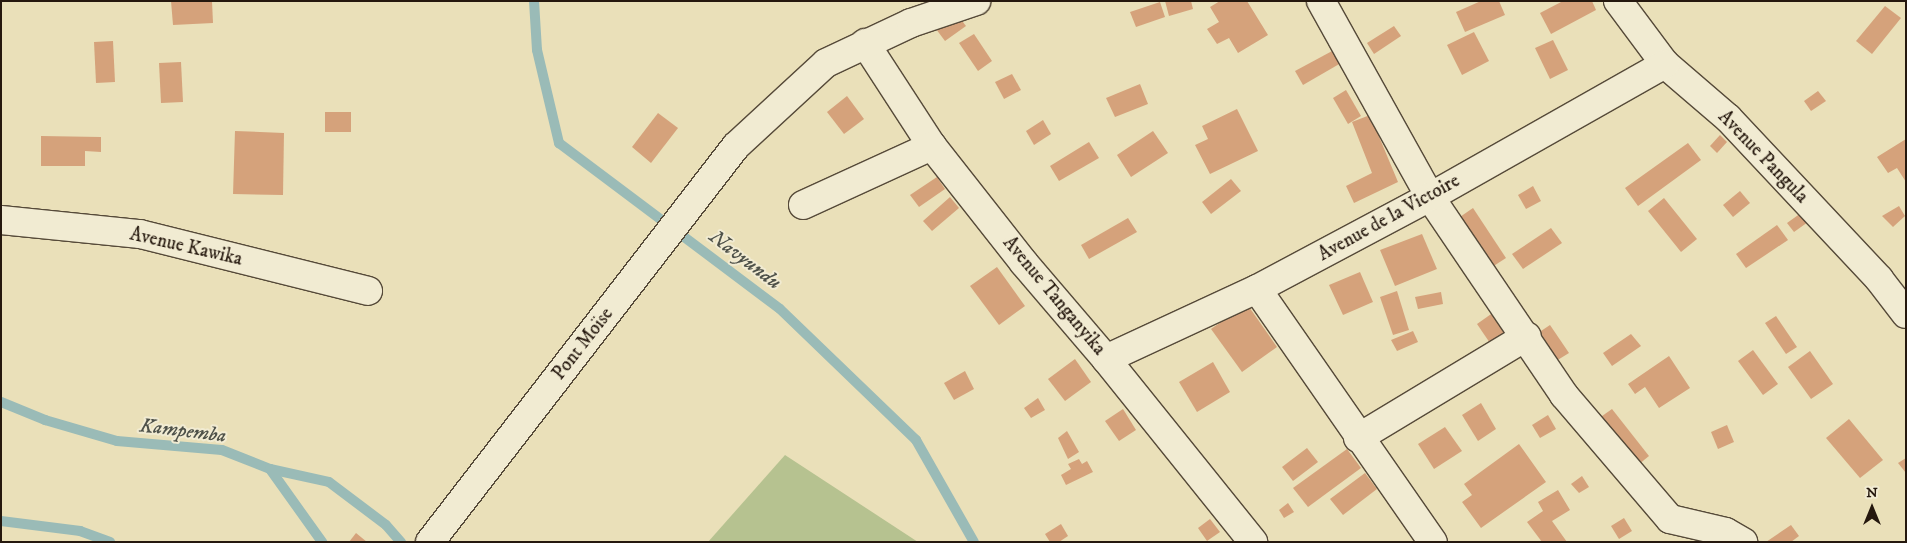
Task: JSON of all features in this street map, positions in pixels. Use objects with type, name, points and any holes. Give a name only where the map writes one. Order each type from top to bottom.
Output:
[{"type":"street","name":"Pont Moïse","points":[[430,542],[736,146],[826,63],[911,23],[976,1]]},
{"type":"street","points":[[1321,1],[1430,197],[1527,336],[1564,394],[1659,510],[1670,519],[1726,532],[1744,542]]},
{"type":"street","name":"Avenue Pangula","points":[[1618,1],[1665,64],[1728,118],[1879,279],[1906,314]]},
{"type":"street","name":"Avenue Tanganyika","points":[[865,43],[932,146],[1024,263],[1106,359],[1253,542]]},
{"type":"street","name":"Avenue de la Victoire","points":[[1106,359],[1256,289],[1430,197],[1665,64]]},
{"type":"street","points":[[803,205],[932,146]]},
{"type":"street","name":"Avenue Kawika","points":[[1,220],[140,234],[368,290]]},
{"type":"street","points":[[1256,289],[1432,542]]},
{"type":"street","points":[[1358,438],[1527,336]]},
{"type":"green space","points":[[785,455],[918,542],[708,542]]},
{"type":"building","points":[[171,1],[212,1],[213,23],[173,25]]},
{"type":"building","points":[[1165,1],[1191,1],[1193,9],[1169,16]]},
{"type":"building","points":[[1220,1],[1247,1],[1268,35],[1238,53],[1229,38],[1217,44],[1207,29],[1219,22],[1210,7]]},
{"type":"building","points":[[1481,1],[1499,1],[1505,15],[1465,32],[1456,12]]},
{"type":"building","points":[[1563,1],[1592,1],[1596,10],[1551,34],[1540,13]]},
{"type":"building","points":[[1160,2],[1165,17],[1136,27],[1130,12]]},
{"type":"building","points":[[1885,6],[1901,18],[1872,54],[1856,41]]},
{"type":"building","points":[[956,13],[966,26],[945,41],[936,29]]},
{"type":"building","points":[[1394,26],[1401,36],[1374,54],[1367,43]]},
{"type":"building","points":[[1474,32],[1489,61],[1462,75],[1447,45]]},
{"type":"building","points":[[974,34],[992,61],[978,71],[959,43]]},
{"type":"building","points":[[1553,40],[1568,70],[1550,79],[1535,48]]},
{"type":"building","points":[[113,41],[115,82],[96,83],[94,42]]},
{"type":"building","points":[[1334,50],[1341,63],[1303,85],[1295,71]]},
{"type":"building","points":[[181,62],[183,102],[161,103],[159,63]]},
{"type":"building","points":[[1012,74],[1021,90],[1004,99],[995,82]]},
{"type":"building","points":[[1140,84],[1148,104],[1115,117],[1106,98]]},
{"type":"building","points":[[1346,90],[1361,116],[1348,124],[1333,98]]},
{"type":"building","points":[[1818,91],[1826,101],[1811,111],[1804,101]]},
{"type":"building","points":[[847,96],[864,119],[844,134],[827,112]]},
{"type":"building","points":[[1237,109],[1258,151],[1210,174],[1195,145],[1208,139],[1202,126]]},
{"type":"building","points":[[325,112],[351,112],[351,132],[325,132]]},
{"type":"building","points":[[658,113],[678,128],[651,163],[632,147]]},
{"type":"building","points":[[1370,115],[1398,182],[1354,203],[1346,186],[1372,173],[1352,122]]},
{"type":"building","points":[[1043,120],[1051,134],[1034,145],[1026,131]]},
{"type":"building","points":[[235,131],[284,133],[283,195],[233,194]]},
{"type":"building","points":[[1153,131],[1168,153],[1131,177],[1117,155]]},
{"type":"building","points":[[1720,135],[1727,142],[1717,153],[1710,146]]},
{"type":"building","points":[[41,136],[101,137],[101,152],[85,151],[85,166],[41,166]]},
{"type":"building","points":[[1906,139],[1906,182],[1897,168],[1888,173],[1877,157]]},
{"type":"building","points":[[1089,142],[1099,158],[1059,181],[1050,166]]},
{"type":"building","points":[[1688,143],[1701,160],[1638,206],[1625,188]]},
{"type":"building","points":[[937,177],[945,189],[919,207],[910,195]]},
{"type":"building","points":[[1231,179],[1241,191],[1211,214],[1202,202]]},
{"type":"building","points":[[1533,186],[1541,201],[1526,209],[1518,195]]},
{"type":"building","points":[[1740,191],[1750,203],[1733,217],[1723,205]]},
{"type":"building","points":[[950,197],[959,208],[932,231],[923,221]]},
{"type":"building","points":[[1664,198],[1697,239],[1681,252],[1648,211]]},
{"type":"building","points":[[1899,206],[1905,216],[1893,227],[1882,216]]},
{"type":"building","points":[[1473,208],[1506,258],[1489,269],[1457,219]]},
{"type":"building","points":[[1801,213],[1808,222],[1794,232],[1787,223]]},
{"type":"building","points":[[1128,218],[1137,232],[1089,259],[1081,245]]},
{"type":"building","points":[[1777,225],[1788,240],[1746,268],[1736,254]]},
{"type":"building","points":[[1551,228],[1562,243],[1523,269],[1512,254]]},
{"type":"building","points":[[1422,234],[1437,269],[1395,286],[1380,250]]},
{"type":"building","points":[[997,267],[1025,306],[999,325],[970,286]]},
{"type":"building","points":[[1360,272],[1373,302],[1343,315],[1329,285]]},
{"type":"building","points":[[1397,291],[1409,330],[1393,335],[1380,297]]},
{"type":"building","points":[[1441,292],[1443,304],[1418,309],[1415,297]]},
{"type":"building","points":[[1247,304],[1277,347],[1242,372],[1211,329]]},
{"type":"building","points":[[1494,312],[1509,335],[1492,346],[1477,324]]},
{"type":"building","points":[[1776,316],[1797,347],[1786,354],[1765,323]]},
{"type":"building","points":[[1550,325],[1569,353],[1556,361],[1538,333]]},
{"type":"building","points":[[1413,331],[1418,342],[1397,351],[1391,340]]},
{"type":"building","points":[[1631,334],[1641,346],[1612,366],[1603,353]]},
{"type":"building","points":[[1753,350],[1778,384],[1763,395],[1738,361]]},
{"type":"building","points":[[1810,351],[1833,384],[1811,399],[1788,367]]},
{"type":"building","points":[[1669,356],[1690,388],[1659,408],[1645,387],[1635,394],[1628,384]]},
{"type":"building","points":[[1075,359],[1091,382],[1065,401],[1048,379]]},
{"type":"building","points":[[1213,362],[1230,392],[1197,412],[1179,382]]},
{"type":"building","points":[[965,371],[974,389],[954,400],[944,383]]},
{"type":"building","points":[[1038,398],[1045,410],[1031,418],[1024,408]]},
{"type":"building","points":[[1481,403],[1496,429],[1478,441],[1462,415]]},
{"type":"building","points":[[1123,409],[1136,430],[1119,441],[1105,421]]},
{"type":"building","points":[[1612,409],[1649,456],[1633,469],[1595,421]]},
{"type":"building","points":[[1548,415],[1556,429],[1540,438],[1532,425]]},
{"type":"building","points":[[1849,419],[1883,460],[1860,478],[1826,438]]},
{"type":"building","points":[[1727,425],[1734,442],[1718,449],[1711,432]]},
{"type":"building","points":[[1445,427],[1462,451],[1434,469],[1418,444]]},
{"type":"building","points":[[1067,431],[1079,452],[1068,459],[1058,438]]},
{"type":"building","points":[[1519,444],[1546,482],[1481,528],[1462,502],[1472,495],[1464,484]]},
{"type":"building","points":[[1307,448],[1318,462],[1293,481],[1282,467]]},
{"type":"building","points":[[1347,449],[1361,468],[1308,507],[1293,488]]},
{"type":"building","points":[[1906,458],[1906,473],[1898,463]]},
{"type":"building","points":[[1079,459],[1082,464],[1087,461],[1093,472],[1066,485],[1061,475],[1071,469],[1068,464]]},
{"type":"building","points":[[1365,473],[1377,489],[1343,515],[1330,499]]},
{"type":"building","points":[[1582,476],[1589,487],[1579,493],[1571,484]]},
{"type":"building","points":[[1558,490],[1570,510],[1552,521],[1567,542],[1542,542],[1527,522],[1543,511],[1538,502]]},
{"type":"building","points":[[1288,503],[1294,512],[1284,518],[1279,510]]},
{"type":"building","points":[[1624,518],[1632,531],[1619,539],[1611,526]]},
{"type":"building","points":[[1210,519],[1220,532],[1207,541],[1198,528]]},
{"type":"building","points":[[1061,524],[1068,536],[1059,542],[1050,542],[1045,534]]},
{"type":"building","points":[[1791,525],[1799,536],[1791,542],[1766,542]]},
{"type":"building","points":[[356,533],[367,542],[349,542]]},
{"type":"waterway","name":"Navyundu","points":[[534,1],[537,50],[559,143],[780,309],[916,440],[974,542]]},
{"type":"waterway","name":"Kampemba","points":[[1,402],[45,420],[117,441],[222,450],[270,469],[329,482],[386,525],[401,542]]},
{"type":"waterway","points":[[270,469],[322,542]]},
{"type":"waterway","points":[[1,521],[80,531],[110,542]]}]
